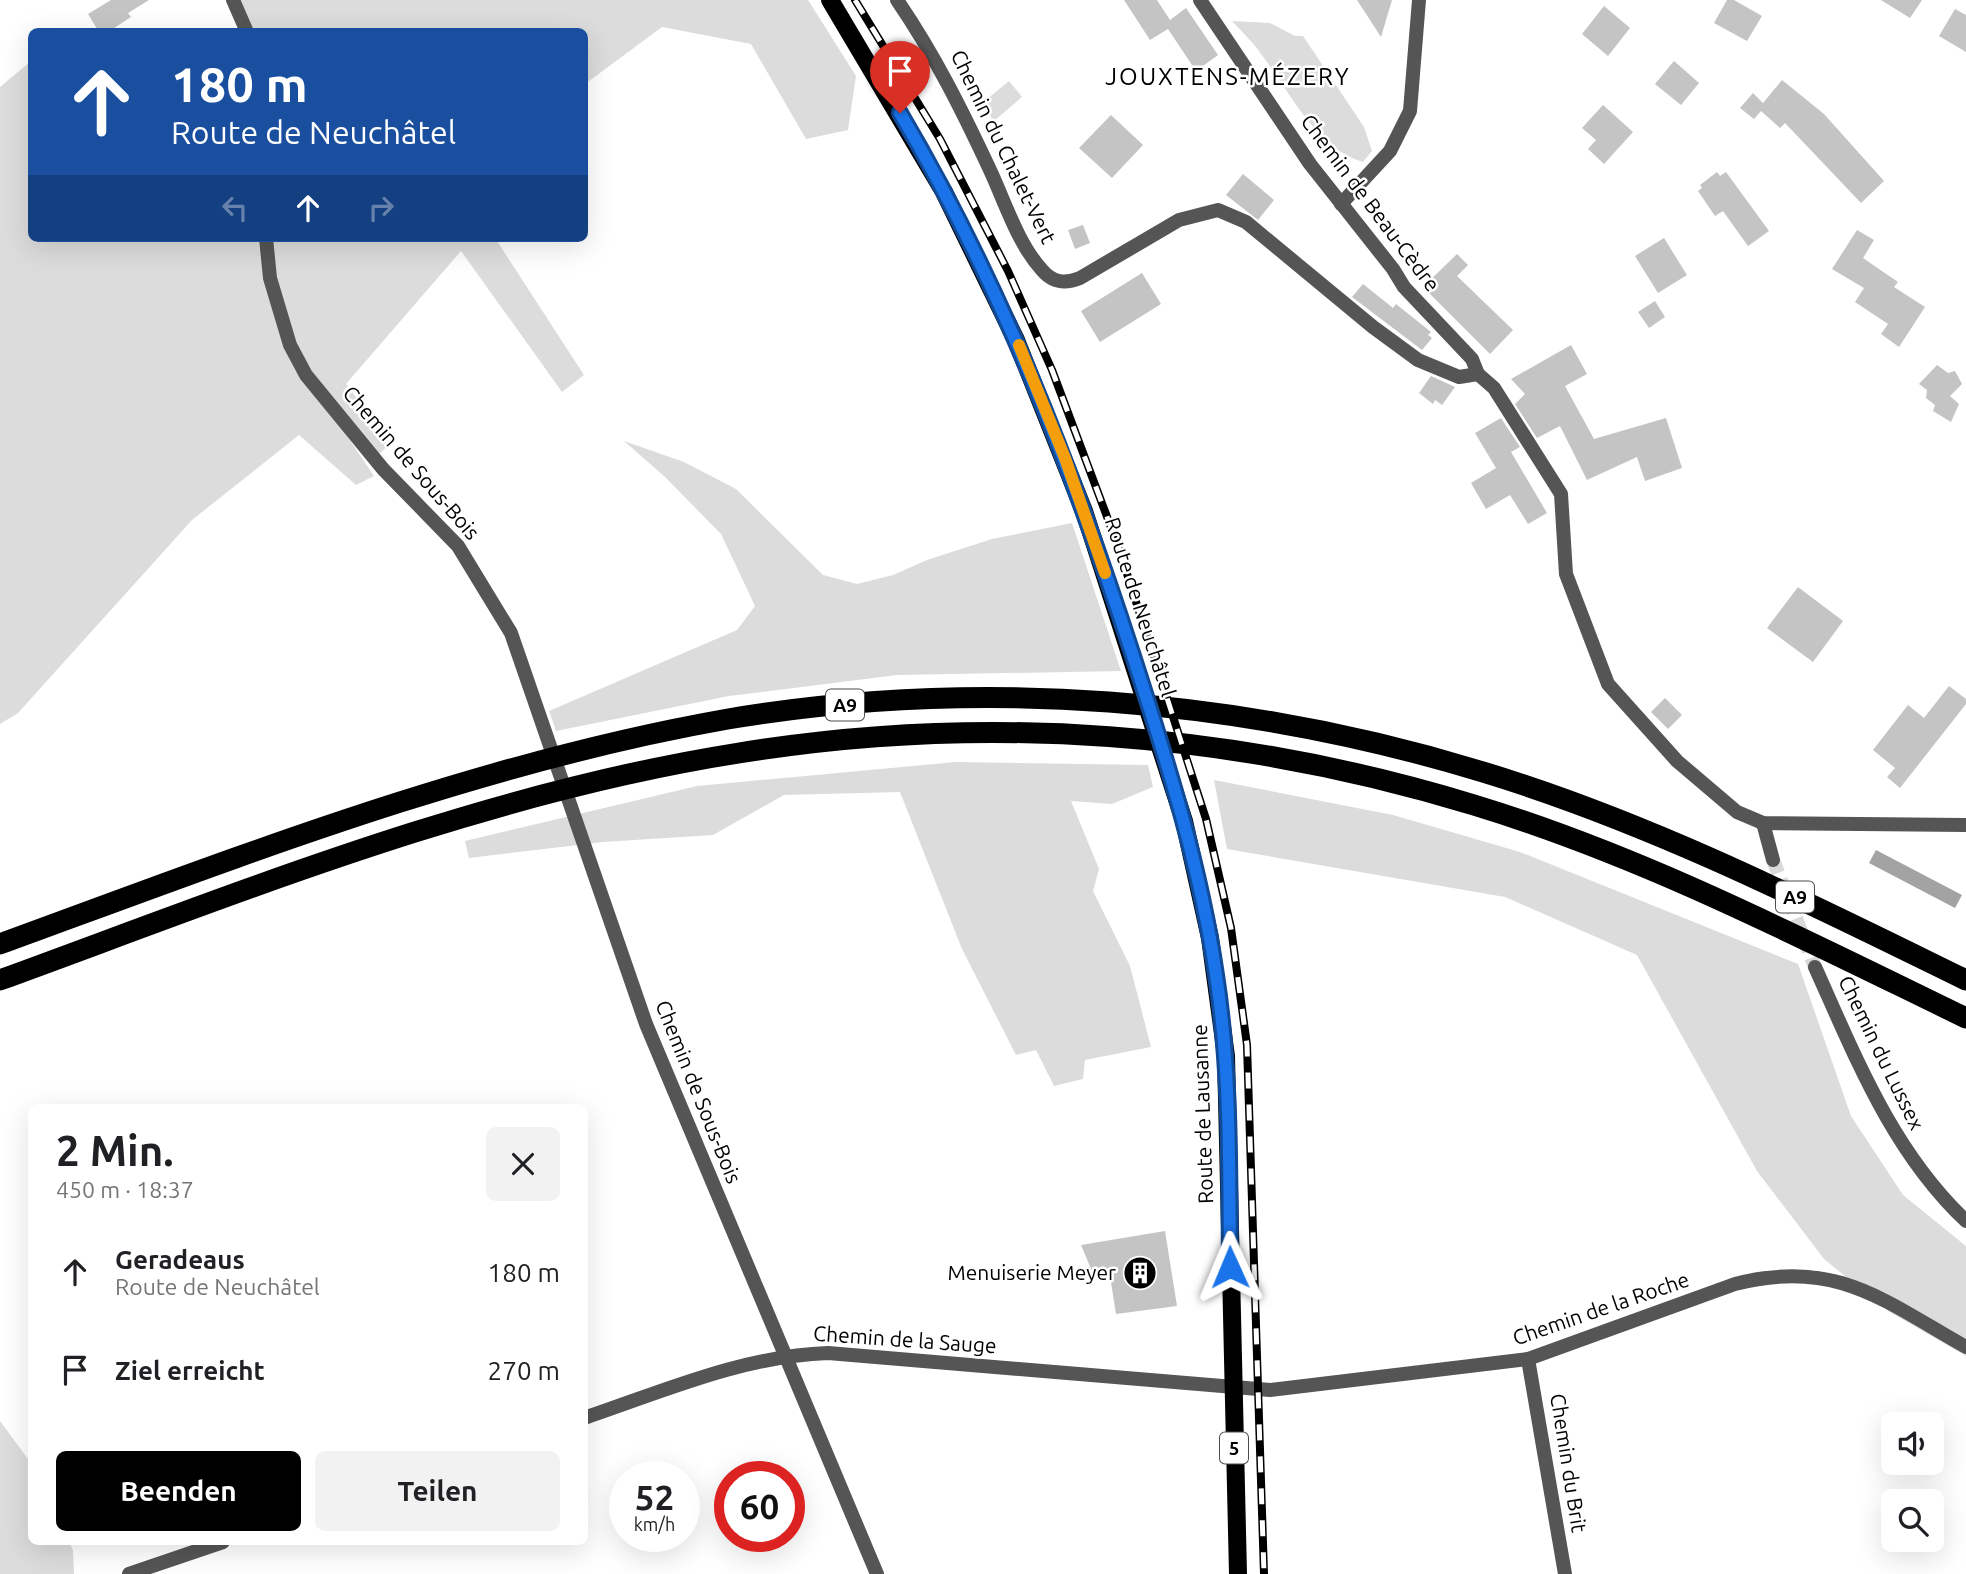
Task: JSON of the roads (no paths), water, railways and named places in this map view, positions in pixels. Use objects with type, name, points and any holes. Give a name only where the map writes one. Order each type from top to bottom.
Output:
[{"type":"highway","name":"A9","points":[[0,944],[373,810],[512,768],[621,741],[729,719],[819,707],[934,699],[1036,699],[1149,705],[1287,724],[1390,746],[1488,773],[1655,834],[1966,980]]},
{"type":"highway","name":"A9","points":[[0,981],[360,851],[468,816],[590,784],[684,762],[786,746],[936,733],[1036,732],[1149,740],[1285,758],[1384,780],[1479,806],[1594,847],[1689,886],[1966,1018]]},
{"type":"main road","name":"Route de Neuchâtel","points":[[830,0],[918,144],[1003,310],[1071,475],[1173,783]]},
{"type":"main road","name":"Route de Lausanne","points":[[1173,783],[1194,860],[1210,938],[1226,1056],[1238,1574]]},
{"type":"street","points":[[233,0],[245,28]]},
{"type":"street","name":"Chemin du Chalet-Vert","points":[[897,0],[937,59],[1023,241],[1042,270],[1056,281],[1067,283],[1080,278],[1179,219],[1218,210],[1245,222],[1418,360],[1458,377],[1478,374]]},
{"type":"street","name":"Chemin de Beau-Cèdre","points":[[1200,0],[1310,164],[1404,287],[1472,359],[1478,374],[1494,388],[1561,494],[1566,575],[1608,684],[1677,761],[1737,812],[1763,824]]},
{"type":"street","points":[[1341,204],[1390,151],[1410,111],[1419,0]]},
{"type":"street","name":"Chemin de Sous-Bois","points":[[267,242],[274,291],[290,345],[306,375],[383,469],[458,546],[511,632],[646,1024],[877,1574]]},
{"type":"street","points":[[1773,860],[1763,824],[1966,825]]},
{"type":"street","name":"Chemin du Lussex","points":[[1815,967],[1892,1130],[1917,1167],[1966,1220]]},
{"type":"street","name":"Chemin de la Roche","points":[[1232,1389],[1270,1390],[1528,1359],[1735,1284],[1762,1277],[1790,1275],[1826,1279],[1887,1299],[1966,1348]]},
{"type":"street","name":"Chemin de la Sauge","points":[[588,1417],[743,1363],[784,1356],[828,1353],[1232,1389]]},
{"type":"street","name":"Chemin du Brit","points":[[1528,1359],[1565,1574]]},
{"type":"street","points":[[129,1574],[214,1545]]},
{"type":"tunnel","points":[[1773,860],[1815,967]]},
{"type":"railway","points":[[855,0],[940,139],[1008,271],[1052,370],[1118,546],[1206,819],[1231,928],[1247,1045],[1264,1574]]},
{"type":"place","name":"Menuiserie Meyer","points":[[1140,1273]]},
{"type":"district","name":"JOUXTENS-MÉZERY","points":[[1228,77]]}]
